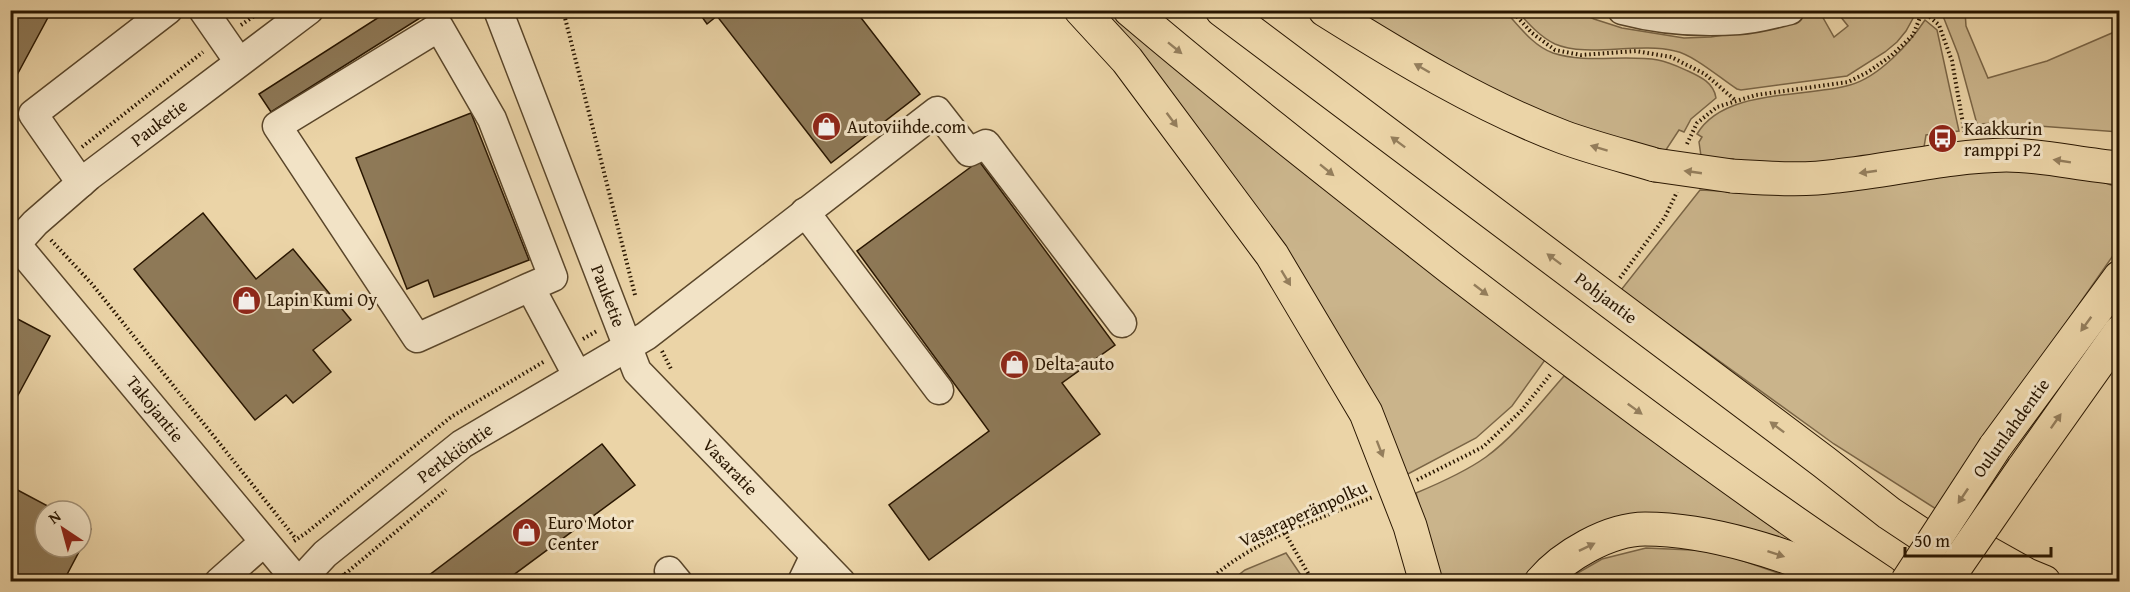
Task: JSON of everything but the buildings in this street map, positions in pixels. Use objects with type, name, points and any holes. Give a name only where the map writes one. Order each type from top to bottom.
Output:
[{"type":"main road","points":[[1082,10],[1127,60],[1272,255],[1366,413],[1410,526],[1426,582]]},
{"type":"main road","points":[[1130,10],[1398,226],[1607,388],[1800,527],[1882,582]]},
{"type":"main road","name":"Pohjantie","points":[[1222,10],[1889,513],[1993,582]]},
{"type":"main road","points":[[1325,10],[1446,81],[1511,114],[1563,137],[1655,165],[1732,177],[1780,179],[1834,177],[2005,155],[2035,156],[2120,168]]},
{"type":"main road","name":"Oulunlahdentie","points":[[1907,582],[1995,447],[2120,277]]},
{"type":"main road","name":"Oulunlahdentie","points":[[1945,582],[2120,332]]},
{"type":"main road","points":[[1824,462],[2027,575],[2044,582]]},
{"type":"main road","points":[[1540,582],[1554,567],[1582,549],[1617,534],[1644,529],[1702,535],[1759,548],[1817,567],[1849,582]]},
{"type":"street","points":[[73,171],[33,114],[168,10]]},
{"type":"street","points":[[203,10],[239,62]]},
{"type":"street","name":"Pauketie","points":[[21,235],[73,171],[239,62],[309,10]]},
{"type":"street","name":"Pauketie","points":[[498,10],[637,341]]},
{"type":"street","points":[[1638,13],[1683,21],[1740,20],[1790,10]]},
{"type":"street","points":[[439,27],[492,118],[552,277],[530,287],[417,338],[277,126],[439,27]]},
{"type":"street","name":"Perkkiöntie","points":[[298,582],[325,554],[462,444],[637,341],[937,111],[969,152],[986,144],[1122,323]]},
{"type":"street","points":[[805,213],[939,390]]},
{"type":"street","name":"Takojantie","points":[[21,235],[298,582]]},
{"type":"street","points":[[530,287],[577,375]]},
{"type":"street","name":"Vasaratie","points":[[637,341],[637,370],[841,582]]},
{"type":"street","points":[[219,582],[264,542]]},
{"type":"street","points":[[802,582],[816,555]]},
{"type":"path","points":[[73,171],[222,38],[263,10]]},
{"type":"path","points":[[563,10],[637,341]]},
{"type":"path","points":[[1511,10],[1532,33],[1556,50],[1581,55],[1636,51],[1671,57],[1705,74],[1735,100],[1790,89],[1848,82],[1891,56],[1913,35],[1923,11],[1940,25],[1952,61],[1965,136]]},
{"type":"path","points":[[21,235],[92,284],[296,539],[306,533]]},
{"type":"path","points":[[1413,481],[1483,447],[1521,411],[1552,371]]},
{"type":"path","points":[[345,582],[345,574],[453,484]]},
{"type":"path","name":"Vasaraperänpolku","points":[[1207,582],[1225,565],[1285,533],[1382,493]]},
{"type":"path","points":[[1285,533],[1314,582]]},
{"type":"shaded area","points":[[1101,11],[1108,11],[1545,360],[1512,406],[1476,438],[1406,475]]},
{"type":"shaded area","points":[[1343,11],[1505,11],[1533,41],[1553,53],[1579,58],[1645,58],[1662,61],[1702,78],[1713,88],[1716,98],[1691,119],[1684,132],[1679,130],[1662,156],[1569,130]]},
{"type":"shaded area","points":[[1517,11],[1576,11],[1622,28],[1684,38],[1711,37],[1781,26],[1815,11],[1822,16],[1834,37],[1848,26],[1836,11],[1917,11],[1897,42],[1847,76],[1741,90],[1698,62],[1675,51],[1645,48],[1582,50],[1555,44],[1539,34]]},
{"type":"shaded area","points":[[1941,11],[1965,11],[1966,26],[1988,78],[2047,61],[2119,30],[2119,132],[2000,123],[1977,124],[1958,54]]},
{"type":"shaded area","points":[[1925,20],[1937,30],[1959,131],[1926,135],[1924,147],[1839,164],[1702,163],[1699,142],[1702,137],[1697,134],[1709,119],[1745,102],[1832,89],[1861,81],[1892,58],[1911,39]]},
{"type":"shaded area","points":[[2004,168],[2087,176],[2119,188],[2119,247],[1936,509],[1834,444],[1621,290],[1700,190],[1780,194]]},
{"type":"shaded area","points":[[1564,376],[1829,563],[1661,520],[1526,581],[1440,581],[1416,493],[1461,472],[1486,457],[1518,429]]},
{"type":"shaded area","points":[[1646,548],[1715,551],[1801,581],[1562,582],[1602,559]]},
{"type":"shaded area","points":[[1286,553],[1305,581],[1231,581],[1245,570]]},
{"type":"place","name":"Autoviihde.com","points":[[826,127]]},
{"type":"place","name":"Kaakkurin ramppi P2","points":[[1943,139]]},
{"type":"place","name":"Lapin Kumi Oy","points":[[246,300]]},
{"type":"place","name":"Delta-auto","points":[[1014,364]]},
{"type":"place","name":"Euro Motor Center","points":[[527,533]]}]
